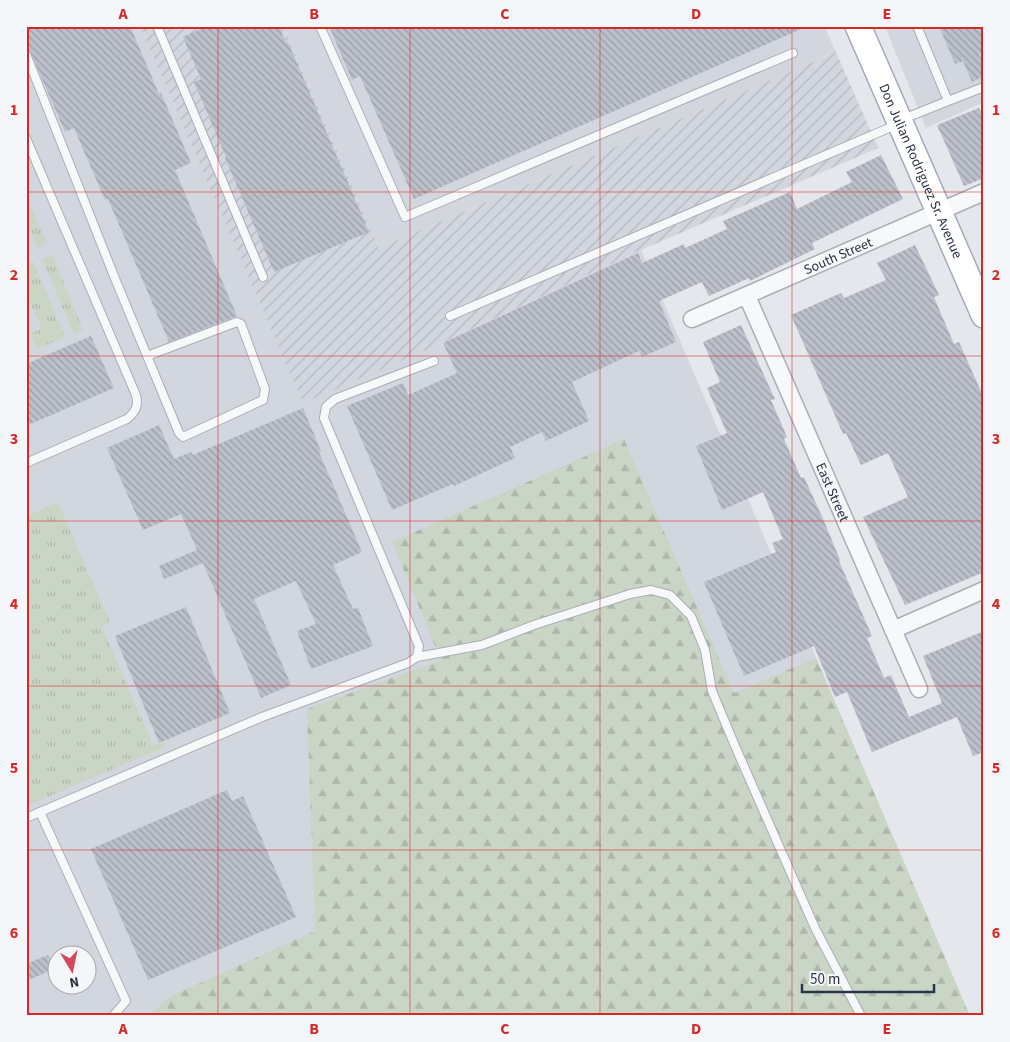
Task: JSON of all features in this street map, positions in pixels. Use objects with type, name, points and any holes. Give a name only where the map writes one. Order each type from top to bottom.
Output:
[{"type":"main road","name":"Don Julian Rodriguez Sr. Avenue","points":[[858,26],[984,315]]},
{"type":"street","name":"South Street","points":[[692,320],[984,192]]},
{"type":"street","name":"East Street","points":[[747,296],[919,689]]},
{"type":"street","points":[[893,630],[984,590]]},
{"type":"lane","points":[[157,26],[263,277]]},
{"type":"lane","points":[[320,26],[405,217],[793,53]]},
{"type":"lane","points":[[917,26],[948,102]]},
{"type":"lane","points":[[26,54],[147,356],[179,434],[183,438],[263,400],[265,389],[241,324],[237,322],[147,356]]},
{"type":"lane","points":[[450,316],[984,87]]},
{"type":"lane","points":[[26,138],[138,404],[133,414],[127,419],[26,463]]},
{"type":"lane","points":[[417,657],[419,646],[324,418],[326,407],[335,399],[434,362]]},
{"type":"lane","points":[[26,818],[262,717],[408,663],[417,657],[482,645],[534,625],[630,594],[651,590],[670,595],[691,616],[705,650],[712,691],[815,928],[861,1016]]},
{"type":"lane","points":[[40,812],[126,1001],[113,1016]]},
{"type":"shaded area","points":[[26,26],[140,26],[303,402],[424,351],[641,250],[970,1016],[26,1016]]},
{"type":"shaded area","points":[[140,26],[283,26],[379,248],[836,52],[878,148],[641,250],[424,351],[303,403]]},
{"type":"shaded area","points":[[283,26],[824,26],[836,52],[379,248]]},
{"type":"shaded area","points":[[885,26],[984,26],[984,102],[926,128]]},
{"type":"green space","points":[[26,196],[47,243],[37,247],[26,222]]},
{"type":"green space","points":[[52,255],[83,330],[74,334],[42,259]]},
{"type":"green space","points":[[33,261],[65,337],[37,349],[30,334],[42,329],[26,292],[26,264]]},
{"type":"green space","points":[[624,439],[734,693],[816,658],[970,1016],[149,1016],[169,997],[315,931],[307,709],[441,660],[392,542]]},
{"type":"green space","points":[[58,502],[110,623],[102,627],[153,745],[163,742],[165,747],[26,806],[26,516]]},
{"type":"building","points":[[26,26],[130,26],[191,163],[175,170],[237,316],[169,342],[108,199],[105,200],[74,128],[65,132],[26,42]]},
{"type":"building","points":[[208,26],[279,26],[286,43],[288,42],[369,232],[274,272],[194,82],[201,79],[183,37]]},
{"type":"building","points":[[329,26],[808,26],[414,199],[360,76],[352,80]]},
{"type":"building","points":[[939,26],[984,26],[984,52],[979,54],[984,65],[984,76],[972,82],[963,61],[955,64]]},
{"type":"building","points":[[979,108],[984,118],[984,178],[964,186],[937,125]]},
{"type":"building","points":[[881,155],[903,199],[812,243],[815,249],[750,281],[749,278],[709,296],[702,282],[659,301],[676,342],[642,357],[639,351],[572,382],[589,421],[546,441],[542,432],[510,447],[515,458],[454,486],[453,484],[392,510],[347,406],[403,383],[408,395],[457,373],[443,343],[638,253],[642,263],[684,244],[685,248],[727,229],[723,221],[790,192],[797,209],[852,182],[846,172]]},
{"type":"building","points":[[915,245],[939,295],[934,297],[954,344],[959,342],[984,398],[984,572],[905,605],[863,517],[908,497],[888,453],[861,465],[846,433],[843,434],[791,315],[841,293],[844,298],[886,280],[877,263]]},
{"type":"building","points":[[741,325],[775,399],[771,400],[787,437],[784,439],[801,478],[804,477],[824,521],[839,561],[872,636],[867,638],[884,678],[891,675],[909,717],[942,703],[923,656],[984,631],[984,752],[973,756],[957,717],[872,752],[847,692],[835,697],[814,646],[744,676],[704,582],[776,552],[772,543],[783,539],[763,492],[722,510],[696,446],[727,433],[707,388],[720,382],[703,342]]},
{"type":"building","points":[[91,336],[114,388],[26,426],[26,364]]},
{"type":"building","points":[[303,408],[321,451],[319,452],[362,552],[333,565],[353,609],[358,608],[373,646],[311,669],[297,631],[316,624],[296,581],[254,599],[291,685],[261,698],[203,563],[164,579],[159,566],[197,550],[181,514],[143,530],[107,448],[159,425],[174,459],[191,452],[193,455]]},
{"type":"building","points":[[186,607],[230,713],[159,743],[115,636]]},
{"type":"building","points":[[227,790],[232,801],[243,796],[296,917],[148,980],[91,849]]},
{"type":"building","points":[[48,955],[48,972],[26,981],[26,964]]}]
